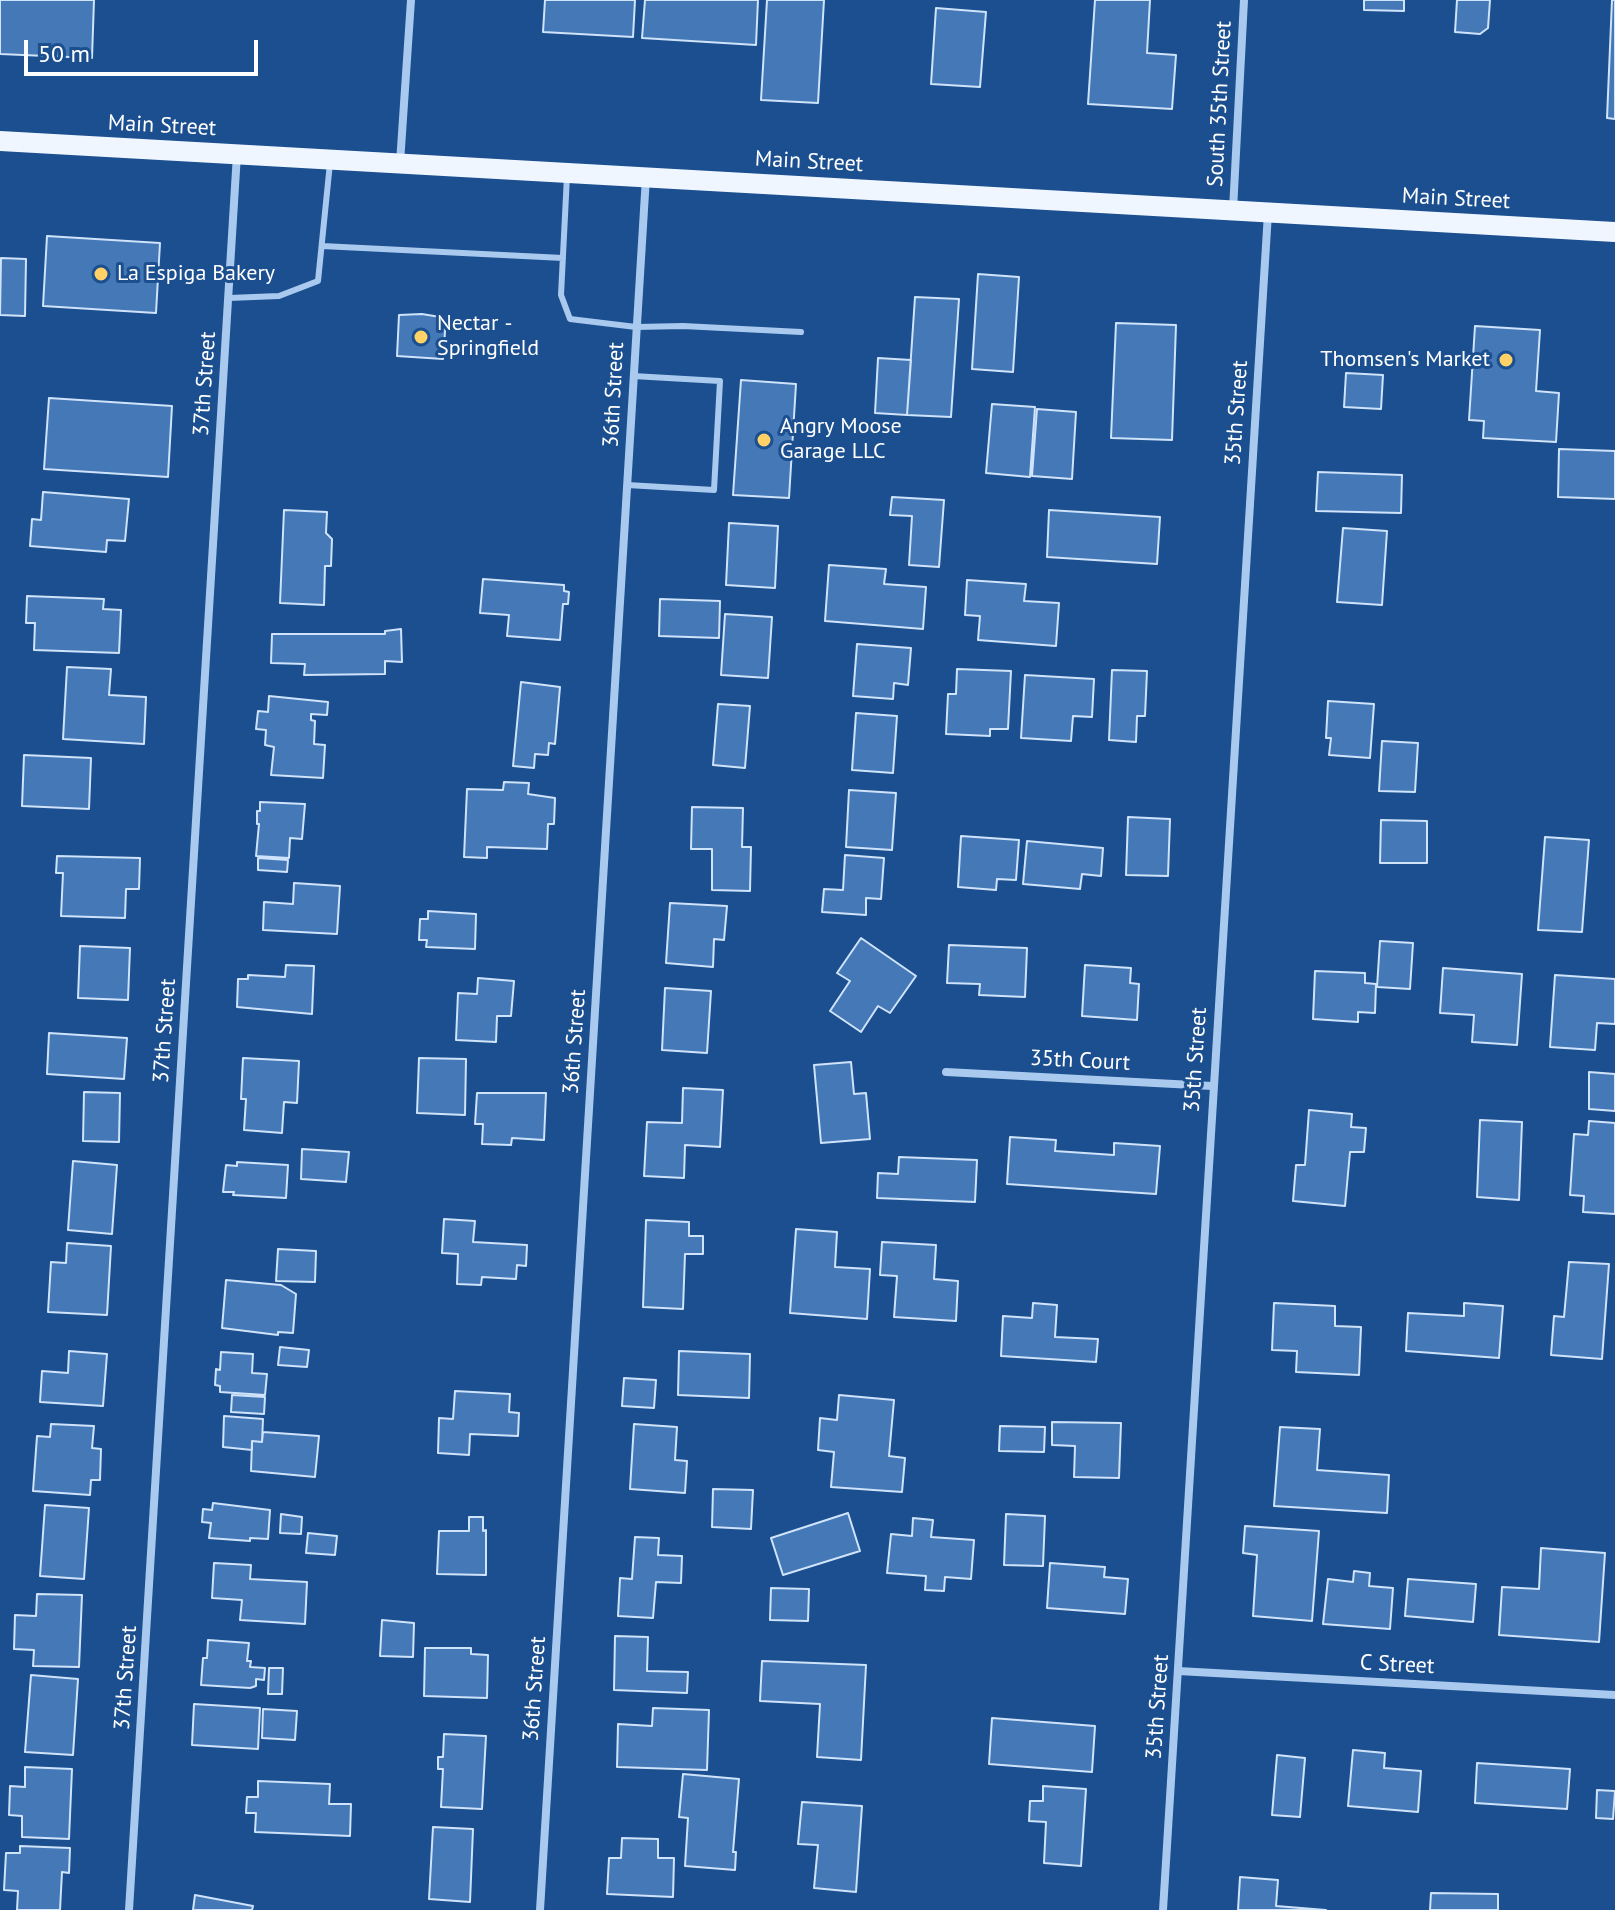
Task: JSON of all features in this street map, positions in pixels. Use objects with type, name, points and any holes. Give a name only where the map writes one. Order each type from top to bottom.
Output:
[{"type":"main road","name":"Main Street","points":[[0,141],[1615,232]]},
{"type":"street","points":[[400,164],[411,0]]},
{"type":"street","name":"South 35th Street","points":[[1233,211],[1244,0]]},
{"type":"street","name":"37th Street","points":[[129,1910],[237,154]]},
{"type":"street","name":"36th Street","points":[[540,1910],[646,176]]},
{"type":"street","name":"35th Street","points":[[1163,1910],[1268,213]]},
{"type":"street","name":"35th Court","points":[[946,1072],[1212,1086]]},
{"type":"street","name":"C Street","points":[[1178,1671],[1615,1695]]},
{"type":"lane","points":[[229,298],[279,296],[318,281],[330,159]]},
{"type":"lane","points":[[567,172],[561,295],[570,319],[636,327],[683,326],[801,332]]},
{"type":"lane","points":[[322,246],[563,258]]},
{"type":"lane","points":[[627,485],[714,490],[718,428],[720,381],[633,376]]},
{"type":"building","points":[[0,0],[94,0],[92,58],[0,54]]},
{"type":"building","points":[[545,0],[635,0],[633,37],[543,32]]},
{"type":"building","points":[[645,0],[758,0],[756,45],[642,38]]},
{"type":"building","points":[[767,0],[824,0],[818,103],[761,100]]},
{"type":"building","points":[[1095,0],[1150,0],[1147,53],[1176,55],[1172,109],[1088,104]]},
{"type":"building","points":[[1364,0],[1404,0],[1404,11],[1364,10]]},
{"type":"building","points":[[1457,0],[1490,0],[1488,28],[1480,34],[1455,32]]},
{"type":"building","points":[[1612,0],[1615,0],[1615,119],[1607,118]]},
{"type":"building","points":[[936,8],[986,12],[980,87],[931,84]]},
{"type":"building","name":"La Espiga Bakery","points":[[47,236],[160,243],[156,313],[43,306]]},
{"type":"building","points":[[1,258],[26,259],[25,316],[0,315]]},
{"type":"building","points":[[978,274],[1019,277],[1013,372],[972,369]]},
{"type":"building","points":[[915,297],[959,299],[951,417],[907,415]]},
{"type":"building","name":"Nectar - Springfield","points":[[422,314],[446,318],[443,359],[397,356],[399,315]]},
{"type":"building","points":[[1116,323],[1176,325],[1172,440],[1111,438]]},
{"type":"building","name":"Thomsen's Market","points":[[1475,326],[1540,330],[1536,391],[1559,393],[1556,442],[1483,438],[1484,421],[1469,420]]},
{"type":"building","points":[[878,358],[911,360],[907,415],[875,413]]},
{"type":"building","points":[[1346,373],[1383,375],[1381,409],[1344,407]]},
{"type":"building","name":"Angry Moose Garage LLC","points":[[741,380],[796,384],[789,498],[733,495]]},
{"type":"building","points":[[49,398],[172,406],[168,477],[44,469]]},
{"type":"building","points":[[992,404],[1035,407],[1030,477],[986,473]]},
{"type":"building","points":[[1037,409],[1076,412],[1072,479],[1032,476]]},
{"type":"building","points":[[1559,449],[1615,451],[1615,499],[1558,497]]},
{"type":"building","points":[[1318,472],[1402,475],[1401,513],[1316,511]]},
{"type":"building","points":[[43,492],[129,499],[125,541],[107,540],[106,552],[30,546],[32,519],[41,520]]},
{"type":"building","points":[[892,497],[944,500],[939,567],[909,565],[912,516],[890,515]]},
{"type":"building","points":[[284,510],[327,512],[326,533],[332,539],[331,566],[325,566],[324,605],[280,603]]},
{"type":"building","points":[[1049,510],[1160,517],[1157,564],[1047,557]]},
{"type":"building","points":[[729,523],[778,526],[775,588],[726,585]]},
{"type":"building","points":[[1343,528],[1387,531],[1382,605],[1337,602]]},
{"type":"building","points":[[829,565],[886,569],[884,584],[926,587],[923,629],[825,621]]},
{"type":"building","points":[[483,579],[564,585],[564,591],[569,592],[568,604],[563,604],[560,640],[507,636],[509,615],[480,613]]},
{"type":"building","points":[[967,580],[1026,584],[1024,601],[1059,603],[1056,646],[978,640],[980,616],[965,615]]},
{"type":"building","points":[[27,596],[104,599],[103,609],[121,610],[119,653],[34,650],[35,623],[26,623]]},
{"type":"building","points":[[660,599],[720,601],[719,638],[659,636]]},
{"type":"building","points":[[725,614],[772,617],[768,678],[721,675]]},
{"type":"building","points":[[401,629],[402,662],[385,661],[385,674],[304,675],[305,664],[271,663],[272,634],[385,634],[385,631]]},
{"type":"building","points":[[857,644],[911,648],[908,685],[894,683],[893,699],[853,696]]},
{"type":"building","points":[[67,667],[111,669],[109,695],[146,697],[144,744],[63,739]]},
{"type":"building","points":[[957,669],[1011,671],[1008,729],[990,729],[990,736],[946,734],[948,694],[956,694]]},
{"type":"building","points":[[1112,670],[1147,671],[1145,716],[1137,716],[1136,742],[1109,740]]},
{"type":"building","points":[[1025,675],[1094,679],[1092,717],[1073,716],[1071,741],[1021,738]]},
{"type":"building","points":[[521,682],[560,687],[555,744],[549,743],[548,755],[535,754],[534,768],[513,766]]},
{"type":"building","points":[[269,696],[328,702],[327,715],[311,714],[311,720],[315,721],[314,744],[325,745],[323,778],[271,775],[274,747],[265,745],[266,730],[256,729],[258,711],[268,712]]},
{"type":"building","points":[[1328,701],[1374,704],[1370,758],[1329,755],[1331,738],[1326,738]]},
{"type":"building","points":[[718,704],[750,706],[745,768],[713,765]]},
{"type":"building","points":[[856,713],[897,716],[893,773],[852,770]]},
{"type":"building","points":[[1382,741],[1418,743],[1415,792],[1379,791]]},
{"type":"building","points":[[24,755],[91,758],[89,809],[22,806]]},
{"type":"building","points":[[504,782],[529,783],[528,794],[555,798],[554,824],[548,824],[547,849],[487,847],[487,858],[464,857],[467,789],[503,790]]},
{"type":"building","points":[[849,790],[896,793],[892,850],[846,847]]},
{"type":"building","points":[[260,802],[305,804],[302,839],[290,838],[289,858],[256,856]]},
{"type":"building","points":[[692,807],[743,808],[742,847],[751,847],[750,891],[712,890],[712,849],[691,849]]},
{"type":"building","points":[[1128,817],[1170,819],[1168,876],[1126,875]]},
{"type":"building","points":[[1381,820],[1427,821],[1427,863],[1380,863]]},
{"type":"building","points":[[961,836],[1019,840],[1016,880],[997,879],[996,890],[958,887]]},
{"type":"building","points":[[1545,837],[1589,840],[1582,932],[1538,930]]},
{"type":"building","points":[[1027,841],[1103,848],[1101,876],[1082,874],[1080,889],[1023,884]]},
{"type":"building","points":[[845,855],[884,858],[881,899],[866,898],[866,915],[822,912],[824,889],[843,890]]},
{"type":"building","points":[[57,856],[140,858],[139,889],[126,889],[125,918],[61,916],[63,873],[56,873]]},
{"type":"building","points":[[258,858],[288,860],[287,872],[258,870]]},
{"type":"building","points":[[294,883],[340,886],[337,934],[263,930],[264,902],[293,904]]},
{"type":"building","points":[[670,903],[727,906],[724,940],[714,939],[713,967],[666,963]]},
{"type":"building","points":[[428,911],[476,914],[475,949],[426,947],[427,940],[419,940],[420,919],[428,919]]},
{"type":"building","points":[[861,938],[916,976],[890,1013],[878,1006],[861,1032],[830,1011],[850,981],[837,973]]},
{"type":"building","points":[[1380,941],[1413,943],[1410,989],[1377,987]]},
{"type":"building","points":[[949,945],[1027,948],[1025,997],[979,995],[980,984],[947,983]]},
{"type":"building","points":[[80,946],[130,948],[128,1000],[78,998]]},
{"type":"building","points":[[286,965],[314,966],[312,1014],[237,1007],[238,979],[248,979],[248,975],[285,977]]},
{"type":"building","points":[[1085,965],[1131,968],[1130,983],[1139,984],[1137,1020],[1082,1016]]},
{"type":"building","points":[[1443,968],[1522,974],[1517,1045],[1472,1042],[1474,1015],[1440,1013]]},
{"type":"building","points":[[1315,971],[1365,973],[1365,983],[1376,984],[1375,1013],[1358,1012],[1358,1022],[1313,1019]]},
{"type":"building","points":[[1555,975],[1615,979],[1615,1024],[1597,1023],[1595,1050],[1550,1047]]},
{"type":"building","points":[[478,978],[514,981],[511,1016],[497,1016],[496,1042],[456,1040],[458,993],[477,994]]},
{"type":"building","points":[[665,988],[711,991],[707,1053],[662,1050]]},
{"type":"building","points":[[49,1033],[127,1038],[124,1079],[47,1074]]},
{"type":"building","points":[[243,1058],[299,1061],[297,1103],[284,1102],[282,1133],[244,1130],[246,1099],[241,1099]]},
{"type":"building","points":[[419,1058],[466,1059],[465,1115],[417,1113]]},
{"type":"building","points":[[851,1062],[854,1094],[866,1093],[870,1139],[821,1143],[814,1065]]},
{"type":"building","points":[[1589,1072],[1615,1074],[1615,1111],[1589,1109]]},
{"type":"building","points":[[683,1088],[723,1090],[720,1147],[685,1145],[684,1178],[644,1176],[647,1122],[682,1123]]},
{"type":"building","points":[[84,1092],[120,1093],[119,1142],[83,1141]]},
{"type":"building","points":[[477,1093],[546,1093],[544,1140],[512,1138],[511,1145],[482,1144],[483,1124],[475,1124]]},
{"type":"building","points":[[1309,1110],[1352,1114],[1351,1127],[1366,1128],[1364,1152],[1350,1152],[1345,1206],[1293,1201],[1296,1165],[1305,1165]]},
{"type":"building","points":[[1480,1120],[1522,1122],[1519,1200],[1477,1197]]},
{"type":"building","points":[[1589,1121],[1615,1123],[1615,1214],[1583,1212],[1584,1196],[1570,1195],[1574,1134],[1588,1135]]},
{"type":"building","points":[[1010,1137],[1056,1140],[1055,1151],[1114,1155],[1114,1143],[1160,1146],[1156,1194],[1007,1184]]},
{"type":"building","points":[[302,1149],[349,1152],[346,1182],[301,1179]]},
{"type":"building","points":[[899,1157],[977,1160],[975,1202],[877,1198],[878,1173],[898,1174]]},
{"type":"building","points":[[73,1161],[117,1165],[112,1234],[68,1230]]},
{"type":"building","points":[[237,1162],[288,1165],[286,1198],[223,1192],[226,1165],[237,1166]]},
{"type":"building","points":[[444,1219],[475,1221],[473,1242],[527,1245],[526,1266],[517,1265],[516,1279],[482,1277],[481,1285],[457,1284],[458,1254],[442,1253]]},
{"type":"building","points":[[646,1220],[689,1222],[689,1236],[703,1236],[703,1254],[685,1254],[683,1309],[643,1307]]},
{"type":"building","points":[[796,1229],[837,1232],[835,1267],[870,1269],[867,1319],[790,1313]]},
{"type":"building","points":[[882,1242],[936,1245],[934,1279],[958,1281],[956,1321],[894,1317],[897,1276],[880,1275]]},
{"type":"building","points":[[67,1243],[111,1246],[107,1315],[48,1312],[51,1262],[66,1263]]},
{"type":"building","points":[[278,1249],[316,1251],[315,1282],[276,1281]]},
{"type":"building","points":[[1569,1262],[1609,1264],[1602,1359],[1551,1355],[1554,1316],[1564,1317]]},
{"type":"building","points":[[226,1280],[281,1285],[296,1294],[293,1333],[278,1332],[278,1335],[222,1328]]},
{"type":"building","points":[[1033,1303],[1057,1305],[1055,1337],[1098,1339],[1096,1362],[1001,1356],[1003,1316],[1032,1318]]},
{"type":"building","points":[[1274,1303],[1335,1306],[1335,1326],[1361,1327],[1359,1375],[1296,1372],[1297,1351],[1272,1350]]},
{"type":"building","points":[[1464,1303],[1503,1306],[1499,1358],[1406,1351],[1408,1313],[1464,1316]]},
{"type":"building","points":[[280,1347],[309,1350],[307,1367],[278,1365]]},
{"type":"building","points":[[69,1351],[107,1354],[103,1406],[40,1402],[42,1371],[68,1373]]},
{"type":"building","points":[[679,1351],[750,1354],[749,1398],[678,1395]]},
{"type":"building","points":[[221,1352],[253,1354],[252,1373],[267,1374],[265,1395],[220,1392],[220,1386],[215,1385]]},
{"type":"building","points":[[624,1378],[656,1380],[654,1408],[622,1406]]},
{"type":"building","points":[[455,1391],[510,1394],[509,1412],[519,1413],[518,1436],[470,1434],[469,1455],[438,1453],[439,1418],[453,1419]]},
{"type":"building","points":[[232,1395],[265,1397],[264,1414],[231,1412]]},
{"type":"building","points":[[839,1395],[894,1400],[889,1456],[905,1458],[902,1492],[831,1487],[834,1452],[818,1450],[820,1418],[837,1420]]},
{"type":"building","points":[[224,1416],[263,1419],[262,1442],[252,1441],[252,1450],[223,1447]]},
{"type":"building","points":[[1052,1422],[1121,1423],[1119,1478],[1074,1477],[1075,1446],[1052,1445]]},
{"type":"building","points":[[51,1424],[94,1426],[92,1448],[101,1449],[100,1480],[91,1480],[90,1495],[33,1491],[37,1436],[50,1437]]},
{"type":"building","points":[[634,1424],[677,1427],[675,1460],[687,1461],[685,1493],[630,1489]]},
{"type":"building","points":[[1000,1426],[1045,1427],[1044,1452],[999,1451]]},
{"type":"building","points":[[1280,1427],[1320,1429],[1317,1470],[1389,1475],[1387,1513],[1274,1506]]},
{"type":"building","points":[[263,1432],[319,1436],[315,1477],[251,1471],[252,1441],[262,1442]]},
{"type":"building","points":[[713,1489],[753,1490],[751,1529],[712,1527]]},
{"type":"building","points":[[213,1503],[270,1510],[268,1539],[209,1538],[211,1523],[202,1522],[203,1509],[212,1510]]},
{"type":"building","points":[[45,1505],[89,1508],[84,1579],[40,1576]]},
{"type":"building","points":[[848,1513],[860,1551],[783,1575],[771,1538]]},
{"type":"building","points":[[281,1514],[302,1517],[301,1534],[280,1533]]},
{"type":"building","points":[[1006,1514],[1045,1516],[1043,1566],[1004,1565]]},
{"type":"building","points":[[469,1517],[483,1517],[486,1575],[437,1574],[439,1531],[469,1531]]},
{"type":"building","points":[[913,1518],[933,1520],[931,1537],[974,1540],[971,1579],[945,1577],[944,1591],[925,1590],[926,1576],[887,1573],[891,1534],[912,1536]]},
{"type":"building","points":[[1245,1526],[1319,1531],[1312,1621],[1253,1616],[1257,1555],[1243,1553]]},
{"type":"building","points":[[308,1533],[337,1536],[335,1555],[306,1553]]},
{"type":"building","points":[[635,1537],[659,1538],[658,1555],[682,1556],[681,1583],[656,1582],[653,1618],[618,1616],[620,1578],[632,1579]]},
{"type":"building","points":[[1541,1548],[1605,1553],[1599,1642],[1499,1635],[1502,1587],[1539,1589]]},
{"type":"building","points":[[214,1563],[251,1565],[250,1579],[307,1582],[305,1624],[240,1620],[242,1600],[212,1598]]},
{"type":"building","points":[[1050,1563],[1105,1567],[1104,1577],[1128,1579],[1125,1614],[1047,1608]]},
{"type":"building","points":[[1354,1571],[1370,1573],[1369,1586],[1393,1588],[1390,1629],[1323,1624],[1328,1579],[1353,1582]]},
{"type":"building","points":[[1408,1579],[1476,1584],[1473,1622],[1405,1616]]},
{"type":"building","points":[[771,1588],[809,1589],[808,1621],[770,1620]]},
{"type":"building","points":[[37,1594],[82,1595],[79,1667],[33,1666],[34,1650],[14,1649],[15,1615],[36,1616]]},
{"type":"building","points":[[382,1620],[414,1623],[413,1657],[380,1656]]},
{"type":"building","points":[[615,1636],[648,1637],[647,1671],[688,1672],[687,1693],[614,1690]]},
{"type":"building","points":[[208,1640],[249,1643],[247,1661],[251,1661],[250,1667],[265,1668],[264,1680],[256,1679],[256,1686],[250,1688],[201,1685]]},
{"type":"building","points":[[425,1648],[471,1648],[471,1654],[488,1655],[487,1698],[424,1696]]},
{"type":"building","points":[[762,1661],[866,1665],[861,1760],[817,1757],[820,1704],[760,1701]]},
{"type":"building","points":[[269,1668],[283,1668],[282,1694],[268,1694]]},
{"type":"building","points":[[31,1675],[78,1679],[73,1755],[25,1752]]},
{"type":"building","points":[[194,1704],[260,1708],[258,1749],[192,1745]]},
{"type":"building","points":[[653,1708],[709,1710],[707,1770],[617,1767],[618,1724],[652,1726]]},
{"type":"building","points":[[263,1709],[297,1711],[295,1740],[262,1738]]},
{"type":"building","points":[[992,1718],[1095,1726],[1092,1772],[989,1764]]},
{"type":"building","points":[[444,1734],[486,1736],[482,1809],[441,1807],[443,1769],[438,1769],[438,1757],[443,1757]]},
{"type":"building","points":[[1353,1750],[1385,1753],[1384,1768],[1421,1771],[1418,1812],[1348,1806]]},
{"type":"building","points":[[1277,1755],[1305,1758],[1300,1817],[1272,1815]]},
{"type":"building","points":[[1477,1763],[1570,1769],[1567,1809],[1475,1803]]},
{"type":"building","points":[[25,1767],[72,1769],[69,1839],[22,1837],[22,1816],[9,1815],[10,1786],[25,1787]]},
{"type":"building","points":[[683,1774],[739,1779],[733,1852],[736,1852],[735,1870],[685,1866],[688,1818],[679,1817]]},
{"type":"building","points":[[258,1781],[330,1784],[329,1804],[351,1804],[350,1836],[255,1832],[256,1813],[246,1813],[247,1797],[258,1797]]},
{"type":"building","points":[[1043,1786],[1086,1789],[1081,1866],[1044,1863],[1046,1822],[1029,1821],[1030,1801],[1043,1801]]},
{"type":"building","points":[[1597,1790],[1615,1791],[1613,1819],[1596,1818]]},
{"type":"building","points":[[802,1802],[862,1806],[856,1892],[814,1888],[818,1845],[798,1844]]},
{"type":"building","points":[[433,1827],[473,1829],[470,1902],[429,1899]]},
{"type":"building","points":[[622,1838],[658,1839],[658,1858],[674,1858],[673,1897],[607,1894],[609,1858],[621,1858]]},
{"type":"building","points":[[20,1846],[70,1848],[69,1873],[62,1872],[60,1910],[17,1910],[18,1891],[4,1890],[6,1853],[20,1853]]},
{"type":"building","points":[[1240,1877],[1278,1880],[1276,1906],[1326,1910],[1238,1910]]},
{"type":"building","points":[[1431,1893],[1498,1894],[1498,1910],[1430,1910]]},
{"type":"building","points":[[195,1895],[253,1906],[252,1910],[193,1910]]},
{"type":"place","name":"La Espiga Bakery","points":[[101,274]]},
{"type":"place","name":"Nectar - Springfield","points":[[421,337]]},
{"type":"place","name":"Thomsen's Market","points":[[1506,360]]},
{"type":"place","name":"Angry Moose Garage LLC","points":[[764,440]]}]
